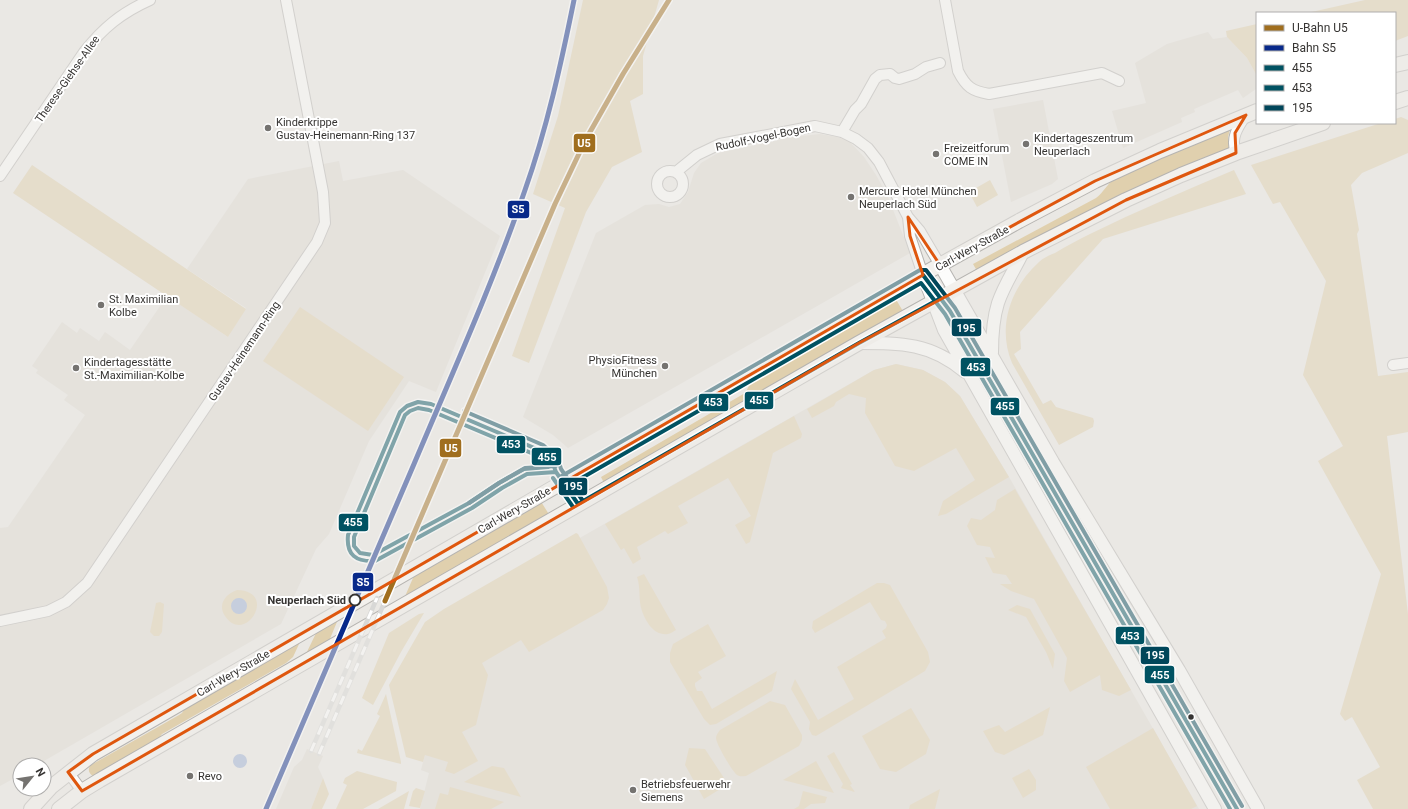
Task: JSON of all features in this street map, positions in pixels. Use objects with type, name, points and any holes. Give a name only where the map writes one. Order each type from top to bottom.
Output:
[{"type":"main road","points":[[1396,65],[1408,62]]},
{"type":"main road","points":[[1396,102],[1408,98]]},
{"type":"main road","name":"Carl-Wery-Straße","points":[[31,809],[51,786],[93,754],[940,265],[1095,181],[1160,151],[1252,113]]},
{"type":"main road","points":[[59,809],[82,791],[353,633],[859,343],[1023,252],[1126,200],[1236,153],[1320,124]]},
{"type":"street","name":"Therese-Giehse-Allee","points":[[0,176],[84,52],[97,36],[109,24],[127,12],[150,0]]},
{"type":"street","name":"Gustav-Heinemann-Ring","points":[[0,621],[48,611],[66,602],[87,583],[317,242],[325,223],[323,192],[286,0]]},
{"type":"street","points":[[945,0],[958,71],[962,81],[969,88],[977,92],[989,94],[1102,73],[1119,81]]},
{"type":"street","points":[[842,132],[875,80],[880,76],[890,74],[899,79],[915,74],[926,67],[940,63]]},
{"type":"street","name":"Carl-Wery-Straße","points":[[1236,153],[1234,148],[1234,133],[1252,113]]},
{"type":"street","name":"Rudolf-Vogel-Bogen","points":[[676,172],[697,155],[720,144],[815,126],[842,132],[856,139],[872,153],[879,162],[908,217],[920,231],[940,265]]},
{"type":"street","name":"Rudolf-Vogel-Bogen","points":[[908,217],[910,236],[923,275]]},
{"type":"street","points":[[992,353],[994,319],[998,304],[1006,284],[1023,252]]},
{"type":"street","points":[[940,265],[992,353],[1053,462],[1174,663],[1258,809]]},
{"type":"street","points":[[923,275],[944,330],[1215,809]]},
{"type":"street","points":[[859,343],[897,344],[929,349],[953,361],[971,377]]},
{"type":"street","points":[[1393,365],[1408,363]]},
{"type":"street","points":[[68,772],[82,791]]},
{"type":"highlighted area","points":[[1246,115],[1235,133],[1236,153],[1126,200],[859,343],[82,791],[68,772],[93,754],[923,275],[910,236],[908,217],[940,265],[1095,181]]},
{"type":"shaded area","points":[[583,0],[659,0],[643,56],[643,94],[630,101],[642,152],[612,167],[586,212],[529,363],[512,356],[565,208],[533,194],[558,116]]},
{"type":"shaded area","points":[[1365,0],[1408,0],[1408,36],[1396,41],[1396,12],[1311,12]]},
{"type":"shaded area","points":[[1256,24],[1256,74],[1247,58],[1227,37],[1226,31]]},
{"type":"shaded area","points":[[1208,32],[1213,39],[1227,37],[1247,58],[1256,74],[1256,89],[1243,98],[1238,90],[1194,109],[1195,112],[1181,118],[1182,122],[1123,148],[1112,111],[1146,103],[1135,63],[1167,44]]},
{"type":"shaded area","name":"Kindertageszentrum Neuperlach","points":[[1043,100],[1058,179],[1052,184],[1011,202],[993,109]]},
{"type":"shaded area","points":[[1401,117],[1408,120],[1408,153],[1362,173],[1351,185],[1359,230],[1357,234],[1378,376],[1408,372],[1408,432],[1387,436],[1408,614],[1408,809],[1373,809],[1357,780],[1380,767],[1352,717],[1345,721],[1340,714],[1381,574],[1318,461],[1343,446],[1303,375],[1326,281],[1280,202],[1273,204],[1251,165],[1378,124],[1396,124],[1396,119]]},
{"type":"shaded area","points":[[1230,129],[1228,137],[1229,150],[977,271],[973,264],[1096,198],[1115,178]]},
{"type":"shaded area","points":[[820,134],[838,137],[850,142],[864,157],[888,197],[910,253],[568,448],[553,435],[523,417],[596,233],[645,205],[659,204],[669,207],[680,204],[688,192],[694,173],[701,163],[718,153],[793,137]]},
{"type":"shaded area","points":[[339,161],[343,181],[403,170],[500,236],[436,392],[409,381],[369,441],[329,534],[316,549],[281,624],[51,757],[12,757],[12,779],[0,786],[0,528],[8,527],[85,415],[64,400],[68,395],[36,373],[38,370],[32,366],[62,322],[77,333],[80,328],[99,341],[105,332],[130,350],[167,296],[228,337],[246,308],[187,269],[248,179]]},
{"type":"shaded area","points":[[32,165],[246,309],[228,337],[13,193]]},
{"type":"shaded area","points":[[1234,170],[1246,194],[1103,239],[1020,332],[1021,349],[1014,354],[1043,404],[1051,400],[1056,407],[1093,418],[1093,427],[1059,445],[1012,363],[1008,349],[1006,322],[1009,309],[1020,284],[1029,272],[1041,261],[1072,243],[1108,225]]},
{"type":"shaded area","points":[[990,180],[998,195],[977,207],[969,192]]},
{"type":"shaded area","points":[[894,296],[904,313],[605,485],[601,477],[745,393],[753,379]]},
{"type":"shaded area","points":[[300,307],[404,377],[368,431],[263,361]]},
{"type":"shaded area","points":[[896,364],[923,370],[945,382],[960,396],[1009,477],[1199,809],[420,809],[429,773],[421,770],[425,755],[408,665],[564,547],[874,370]]},
{"type":"shaded area","points":[[896,364],[923,370],[945,382],[960,396],[1009,477],[946,514],[938,516],[943,501],[975,480],[956,448],[914,471],[895,466],[865,413],[866,398],[849,394],[836,402],[834,406],[812,418],[807,409],[874,370]]},
{"type":"shaded area","points":[[794,416],[802,434],[801,438],[773,453],[750,542],[746,544],[735,525],[751,516],[728,478],[678,506],[688,523],[668,534],[665,531],[637,547],[641,559],[633,564],[624,548],[621,550],[605,524]]},
{"type":"shaded area","points":[[1015,489],[1131,690],[1119,696],[1102,690],[1100,675],[1070,692],[1064,681],[1067,658],[1034,599],[1011,591],[1000,584],[1012,584],[1006,575],[993,573],[985,557],[995,558],[990,547],[977,545],[967,526],[971,518],[981,520],[995,510],[997,500]]},
{"type":"shaded area","points":[[540,500],[550,516],[403,601],[416,571]]},
{"type":"shaded area","points":[[576,533],[578,534],[607,587],[609,598],[603,610],[529,652],[521,640],[482,663],[488,675],[476,725],[462,732],[478,761],[454,774],[445,771],[448,762],[425,755],[423,762],[406,757],[389,685],[425,622],[444,609]]},
{"type":"shaded area","points":[[644,574],[676,630],[670,634],[663,634],[655,631],[648,624],[644,615],[641,607],[637,577]]},
{"type":"shaded area","points":[[877,583],[890,585],[928,652],[930,662],[925,671],[816,736],[812,735],[809,729],[810,722],[791,689],[795,679],[818,720],[854,699],[837,667],[886,638],[882,631],[887,625],[885,621],[881,620],[870,602],[815,633],[812,628],[813,621]]},
{"type":"shaded area","points":[[237,590],[249,593],[256,599],[257,607],[254,615],[249,621],[241,625],[233,624],[225,616],[222,607],[226,597]]},
{"type":"shaded area","points":[[160,602],[164,604],[162,632],[159,636],[154,636],[150,632],[156,603]]},
{"type":"shaded area","points":[[1017,605],[1030,609],[1055,654],[1053,669],[1046,652],[1026,617],[1008,610]]},
{"type":"shaded area","points":[[424,613],[401,652],[373,705],[362,698],[389,633],[419,614]]},
{"type":"shaded area","points":[[339,617],[327,646],[305,656],[318,629]]},
{"type":"shaded area","points":[[708,624],[726,656],[698,672],[702,678],[695,683],[697,691],[702,691],[712,709],[777,671],[772,691],[716,724],[710,725],[704,719],[670,662],[670,653],[673,644]]},
{"type":"shaded area","points":[[300,642],[293,657],[286,663],[162,734],[155,743],[93,776],[90,773],[89,768],[91,765],[179,715],[187,705]]},
{"type":"shaded area","points":[[386,694],[401,764],[357,753],[358,749],[362,751],[380,716],[377,714]]},
{"type":"shaded area","points":[[770,701],[785,705],[802,735],[802,740],[799,746],[746,776],[738,776],[721,751],[716,738],[717,735],[720,730]]},
{"type":"shaded area","points":[[1050,707],[1043,735],[1004,755],[995,752],[983,731],[999,725],[1005,732]]},
{"type":"shaded area","points":[[911,708],[930,740],[926,754],[896,772],[880,769],[862,736]]},
{"type":"shaded area","points":[[1153,728],[1197,806],[1191,809],[1110,809],[1086,767]]},
{"type":"shaded area","points":[[689,748],[705,749],[724,778],[722,788],[704,799],[685,765]]},
{"type":"shaded area","points":[[307,749],[323,756],[318,767],[323,778],[311,809],[276,809],[294,767],[302,760]]},
{"type":"shaded area","points":[[834,752],[855,792],[841,788],[843,784],[827,756]]},
{"type":"shaded area","points":[[816,761],[834,793],[783,780]]},
{"type":"shaded area","points":[[492,766],[504,768],[521,797],[464,782]]},
{"type":"shaded area","points":[[1029,769],[1036,780],[1036,790],[1023,798],[1012,778]]},
{"type":"shaded area","points":[[357,771],[397,782],[396,791],[363,809],[336,809],[347,785],[343,783],[345,778]]},
{"type":"shaded area","points":[[323,778],[329,794],[322,809],[311,809]]},
{"type":"shaded area","points":[[450,787],[504,802],[491,809],[435,809],[440,793],[448,795]]},
{"type":"shaded area","points":[[416,788],[425,791],[420,808],[409,806],[413,791]]},
{"type":"shaded area","points":[[940,789],[935,809],[909,809],[910,805]]},
{"type":"shaded area","points":[[409,791],[404,809],[378,809]]},
{"type":"shaded area","points":[[803,791],[827,797],[825,803],[811,804],[804,809],[794,809],[799,806]]},
{"type":"water","points":[[239,598],[245,600],[247,606],[245,612],[239,614],[233,612],[231,606],[233,600]]},
{"type":"water","points":[[237,754],[243,754],[247,758],[247,764],[243,768],[237,768],[233,764],[233,758]]},
{"type":"railway","points":[[311,751],[377,598]]},
{"type":"railway","points":[[319,754],[385,601]]},
{"type":"metro line","name":"U5","points":[[385,601],[555,204],[586,139],[623,74],[669,0]]},
{"type":"rail line","name":"S5","points":[[266,809],[486,294],[513,225],[547,120],[574,0]]},
{"type":"transit line","name":"195","points":[[560,477],[920,270],[926,270],[955,308],[1242,806]]},
{"type":"transit line","name":"455","points":[[923,275],[950,311],[1237,809]]},
{"type":"transit line","name":"453","points":[[566,487],[921,283],[945,314],[1230,809]]},
{"type":"transit line","name":"455","points":[[578,504],[859,343],[941,298]]},
{"type":"transit line","name":"455","points":[[418,402],[431,404],[539,450],[551,462],[556,472],[527,474],[502,488],[472,508],[375,561],[362,560],[354,556],[351,552],[349,548],[348,535],[400,412],[407,406],[418,402]]},
{"type":"transit line","name":"453","points":[[418,408],[429,410],[536,455],[548,467],[524,469],[499,483],[469,503],[373,555],[360,553],[354,546],[354,537],[405,415],[418,408]]},
{"type":"transit line","name":"195","points":[[464,411],[543,445],[555,456],[561,469],[583,501]]},
{"type":"transit line","name":"195","points":[[469,503],[525,468],[556,466]]},
{"type":"transit line","name":"455","points":[[556,472],[578,504]]},
{"type":"transit line","name":"453","points":[[553,478],[573,507]]},
{"type":"place","name":"Kinderkrippe Gustav-Heinemann-Ring 137","points":[[268,128]]},
{"type":"place","name":"Kindertageszentrum Neuperlach","points":[[1026,144]]},
{"type":"place","name":"Freizeitforum COME IN","points":[[936,154]]},
{"type":"place","name":"Mercure Hotel München Neuperlach Süd","points":[[851,197]]},
{"type":"place","name":"St. Maximilian Kolbe","points":[[101,305]]},
{"type":"place","name":"PhysioFitness München","points":[[665,366]]},
{"type":"place","name":"Kindertagesstätte St.-Maximilian-Kolbe","points":[[76,368]]},
{"type":"place","name":"Neuperlach Süd","points":[[355,600]]},
{"type":"place","name":"Revo","points":[[190,776]]},
{"type":"place","name":"Betriebsfeuerwehr Siemens","points":[[633,790]]}]
